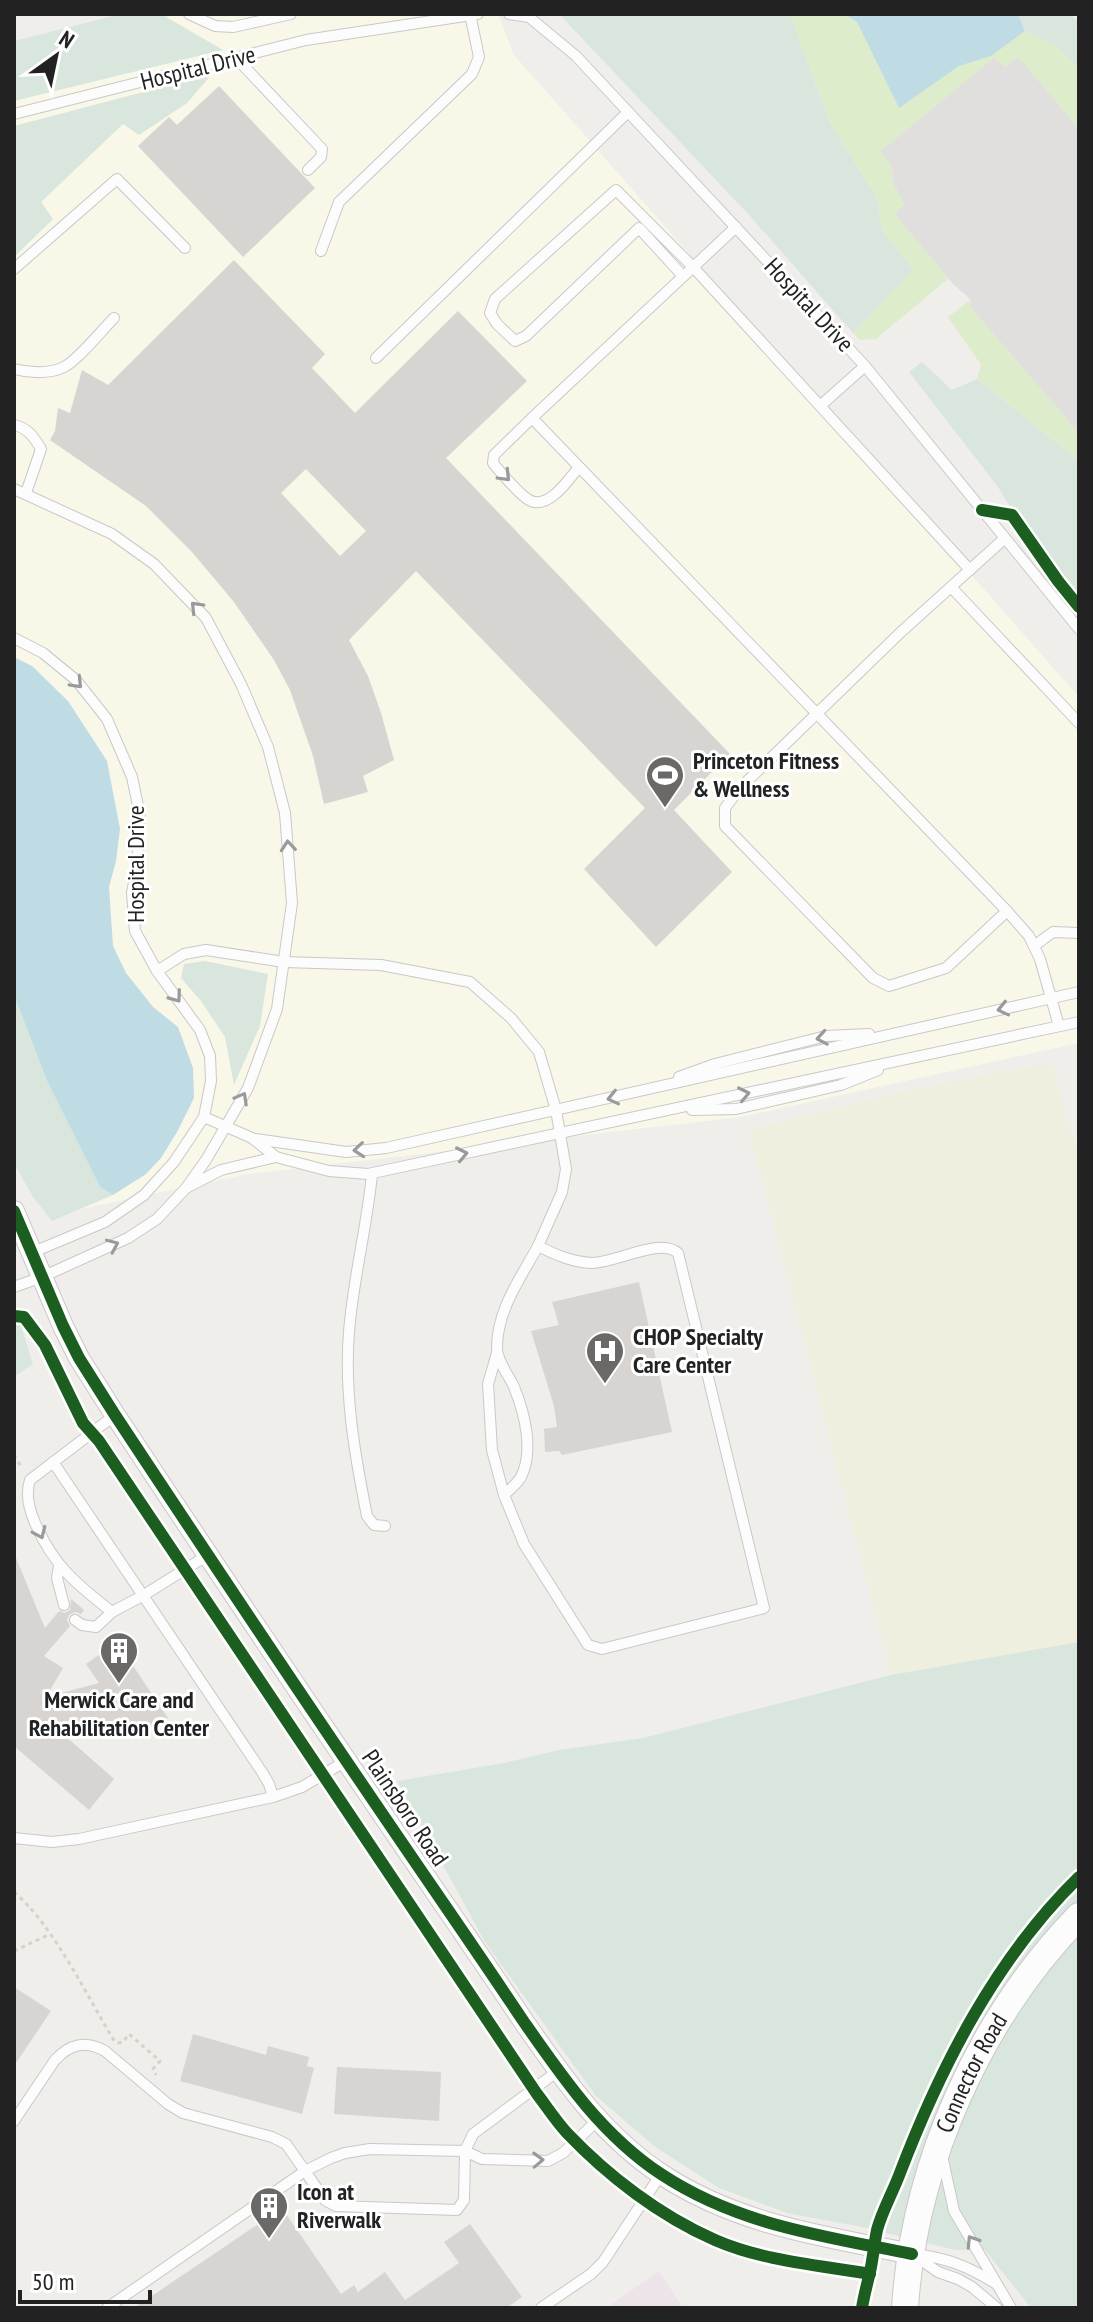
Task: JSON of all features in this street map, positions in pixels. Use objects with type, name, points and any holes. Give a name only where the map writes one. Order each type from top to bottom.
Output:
[{"type":"street","name":"Plainsboro Road","points":[[14,1211],[79,1358],[115,1415],[558,2071],[598,2120],[639,2159],[716,2205],[807,2234],[912,2254]]},
{"type":"street","name":"Connector Road","points":[[912,2254],[926,2187],[947,2123],[983,2047],[1021,1986],[1079,1916]]},
{"type":"street","points":[[905,2308],[912,2254]]},
{"type":"lane","points":[[189,14],[215,26],[233,27],[291,14]]},
{"type":"lane","points":[[321,251],[339,202],[472,74],[479,57],[473,14]]},
{"type":"lane","name":"Hospital Drive","points":[[14,114],[306,40],[473,14]]},
{"type":"lane","name":"Hospital Drive","points":[[509,14],[529,17],[576,56],[865,366],[1079,629]]},
{"type":"lane","points":[[237,59],[322,149],[321,157],[308,170]]},
{"type":"lane","points":[[376,358],[628,112]]},
{"type":"lane","points":[[14,269],[117,179],[185,248]]},
{"type":"lane","points":[[683,276],[639,228],[526,336],[515,341],[490,313],[495,299],[616,190],[693,267],[970,570]]},
{"type":"lane","points":[[579,467],[554,494],[538,502],[529,501],[493,463],[494,455],[532,418],[736,227]]},
{"type":"lane","points":[[14,369],[37,372],[66,366],[114,318]]},
{"type":"lane","points":[[820,406],[865,366]]},
{"type":"lane","points":[[532,418],[1029,936],[1059,1026]]},
{"type":"lane","points":[[14,425],[33,435],[41,449],[26,493]]},
{"type":"lane","points":[[14,489],[112,534],[154,564],[206,618],[241,684],[268,747],[285,813],[292,903],[277,1009],[248,1088],[186,1188],[157,1219],[128,1238],[14,1287]]},
{"type":"lane","points":[[1005,538],[740,788],[725,808],[725,826],[873,978],[889,986],[946,968],[1007,911]]},
{"type":"lane","points":[[951,587],[1079,723]]},
{"type":"lane","name":"Hospital Drive","points":[[14,638],[43,653],[76,680],[107,719],[132,777],[140,815],[132,893],[135,931],[157,971],[200,1030],[210,1056],[211,1081],[204,1117]]},
{"type":"lane","points":[[1034,946],[1053,932],[1079,933]]},
{"type":"lane","points":[[157,971],[184,954],[206,950],[284,962],[381,965],[470,982],[511,1018],[539,1052],[556,1110],[566,1169],[562,1192],[500,1318],[497,1353],[488,1384],[492,1450],[504,1495],[524,1544],[588,1645],[602,1649],[764,1608],[678,1253],[672,1248],[659,1247],[596,1263],[573,1261],[538,1246]]},
{"type":"lane","points":[[31,1253],[105,1222],[144,1195],[174,1162],[204,1117],[252,1138],[346,1152],[386,1148],[1079,992]]},
{"type":"lane","points":[[252,1138],[276,1157],[329,1171],[372,1174],[1079,1022]]},
{"type":"lane","points":[[186,1188],[221,1170],[276,1157]]},
{"type":"lane","points":[[372,1174],[349,1334],[349,1401],[367,1516],[374,1525],[385,1526]]},
{"type":"lane","points":[[497,1353],[515,1388],[526,1424],[528,1457],[520,1480],[504,1495]]},
{"type":"lane","points":[[112,1612],[59,1566],[33,1518],[28,1493],[30,1480],[115,1415]]},
{"type":"lane","points":[[53,1462],[262,1772],[273,1797]]},
{"type":"lane","points":[[75,1620],[82,1625],[96,1627],[112,1612],[208,1555]]},
{"type":"lane","points":[[59,1566],[57,1578],[64,1605]]},
{"type":"lane","points":[[14,1838],[52,1842],[79,1839],[273,1797],[302,1787],[346,1761]]},
{"type":"lane","points":[[14,2121],[64,2051],[73,2046],[94,2045],[183,2113],[272,2137],[286,2144],[325,2200],[336,2206],[453,2210],[460,2207],[464,2200],[465,2151],[473,2134],[558,2071]]},
{"type":"lane","points":[[107,2308],[305,2171],[331,2158],[357,2150],[465,2151],[482,2159],[548,2161],[571,2146],[598,2120]]},
{"type":"lane","points":[[940,2144],[954,2211],[1011,2308]]},
{"type":"lane","points":[[541,2308],[591,2274],[603,2262],[661,2174]]},
{"type":"lane","points":[[912,2254],[953,2261],[995,2283]]},
{"type":"lane","points":[[912,2254],[938,2272],[972,2287],[997,2308]]},
{"type":"path","points":[[14,1455],[25,1471]]},
{"type":"path","points":[[14,1892],[31,1906],[50,1934],[113,2039],[123,2042],[129,2034],[160,2061],[153,2069],[163,2082]]},
{"type":"path","points":[[14,1951],[50,1934]]},
{"type":"shaded area","points":[[121,14],[161,14],[223,50],[14,101],[14,41]]},
{"type":"shaded area","points":[[179,14],[498,14],[514,55],[1079,697],[1079,1043],[741,1117],[248,1174],[52,1215],[14,1123],[14,54]]},
{"type":"shaded area","points":[[559,14],[790,14],[829,121],[876,197],[883,231],[913,270],[853,333],[749,215]]},
{"type":"shaded area","points":[[1018,14],[1070,14],[1079,22],[1079,68],[1056,46],[1025,31]]},
{"type":"shaded area","points":[[1018,57],[1079,129],[1079,433],[972,309],[970,299],[954,285],[895,214],[905,204],[893,183],[892,167],[881,151],[994,58],[1005,67]]},
{"type":"shaded area","points":[[212,74],[187,103],[139,135],[123,124],[41,202],[53,219],[14,257],[14,126]]},
{"type":"shaded area","points":[[922,362],[952,390],[977,379],[1079,461],[1079,612],[1060,590],[998,487],[909,372]]},
{"type":"shaded area","points":[[205,961],[268,974],[260,1026],[234,1085],[225,1037],[181,978],[184,964]]},
{"type":"shaded area","points":[[14,995],[47,1081],[100,1187],[113,1195],[52,1221],[33,1197],[14,1163]]},
{"type":"shaded area","points":[[14,1303],[33,1364],[14,1377]]},
{"type":"shaded area","points":[[1079,1642],[1079,2308],[1031,2308],[985,2250],[955,2250],[862,2227],[787,2213],[719,2188],[654,2146],[596,2096],[485,1942],[397,1781],[504,1763],[559,1750],[643,1738],[891,1675]]},
{"type":"shaded area","points":[[659,2271],[683,2308],[606,2308]]},
{"type":"green space","points":[[790,14],[844,14],[857,22],[899,108],[959,66],[991,56],[1025,31],[1056,46],[1079,68],[1079,129],[1018,58],[882,151],[892,167],[893,183],[906,204],[895,214],[949,278],[876,339],[860,340],[853,333],[913,270],[883,231],[876,197],[829,121]]},
{"type":"green space","points":[[970,300],[972,309],[1079,433],[1079,461],[977,379],[981,365],[948,317]]},
{"type":"green space","points":[[1051,1063],[1079,1156],[1079,1642],[891,1675],[749,1130],[914,1089]]},
{"type":"water","points":[[844,14],[1018,14],[1025,31],[991,56],[959,66],[899,108],[857,22]]},
{"type":"water","points":[[14,657],[32,666],[68,701],[107,761],[120,829],[109,887],[113,946],[126,973],[153,1007],[178,1027],[193,1068],[194,1098],[161,1158],[146,1174],[113,1195],[100,1187],[47,1081],[14,995]]},
{"type":"building","points":[[219,86],[315,188],[243,257],[138,146],[169,117],[177,125]]},
{"type":"building","points":[[234,260],[325,354],[312,368],[355,413],[458,311],[527,381],[446,458],[730,754],[674,810],[732,872],[656,947],[584,869],[645,808],[416,571],[349,640],[368,676],[394,760],[363,776],[368,792],[324,804],[313,756],[290,690],[274,660],[234,602],[192,552],[146,506],[50,440],[55,431],[58,408],[70,413],[82,370],[108,385]],"holes":[[[306,469],[366,531],[340,556],[281,493]]]},
{"type":"building","name":"CHOP Specialty Care Center","points":[[639,1282],[672,1432],[562,1455],[559,1451],[545,1452],[544,1429],[557,1427],[554,1406],[531,1331],[559,1325],[552,1302]]},
{"type":"building","name":"Merwick Care and Rehabilitation Center","points":[[14,1553],[45,1628],[59,1611],[65,1613],[70,1610],[71,1599],[84,1610],[81,1614],[75,1612],[69,1615],[67,1620],[70,1626],[44,1656],[63,1668],[46,1697],[99,1683],[86,1664],[117,1642],[168,1718],[138,1738],[124,1718],[62,1733],[114,1779],[89,1810],[14,1746]]},
{"type":"building","points":[[14,1987],[51,2011],[14,2066]]},
{"type":"building","points":[[193,2034],[266,2055],[268,2046],[309,2057],[307,2066],[314,2068],[302,2114],[180,2081]]},
{"type":"building","points":[[337,2067],[441,2072],[439,2121],[334,2114]]},
{"type":"building","name":"Icon at Riverwalk","points":[[282,2208],[341,2294],[354,2285],[358,2292],[385,2272],[405,2300],[459,2263],[444,2242],[470,2224],[522,2297],[506,2308],[134,2308]]},
{"type":"cycle path","points":[[982,510],[1012,515],[1079,607]]},
{"type":"cycle path","points":[[14,1211],[63,1326],[115,1415],[524,2022],[602,2124],[661,2174],[720,2205],[782,2226],[912,2254]]},
{"type":"cycle path","points":[[14,1316],[24,1317],[45,1345],[83,1423],[99,1441],[537,2094],[567,2133],[636,2194],[674,2219],[715,2240],[771,2258],[870,2274]]},
{"type":"cycle path","points":[[862,2308],[879,2223],[953,2054],[974,2015],[1022,1942],[1079,1877]]},
{"type":"place","name":"Princeton Fitness & Wellness","points":[[665,809]]},
{"type":"place","name":"CHOP Specialty Care Center","points":[[605,1385]]},
{"type":"place","name":"Merwick Care and Rehabilitation Center","points":[[119,1685]]},
{"type":"place","name":"Icon at Riverwalk","points":[[269,2240]]}]
